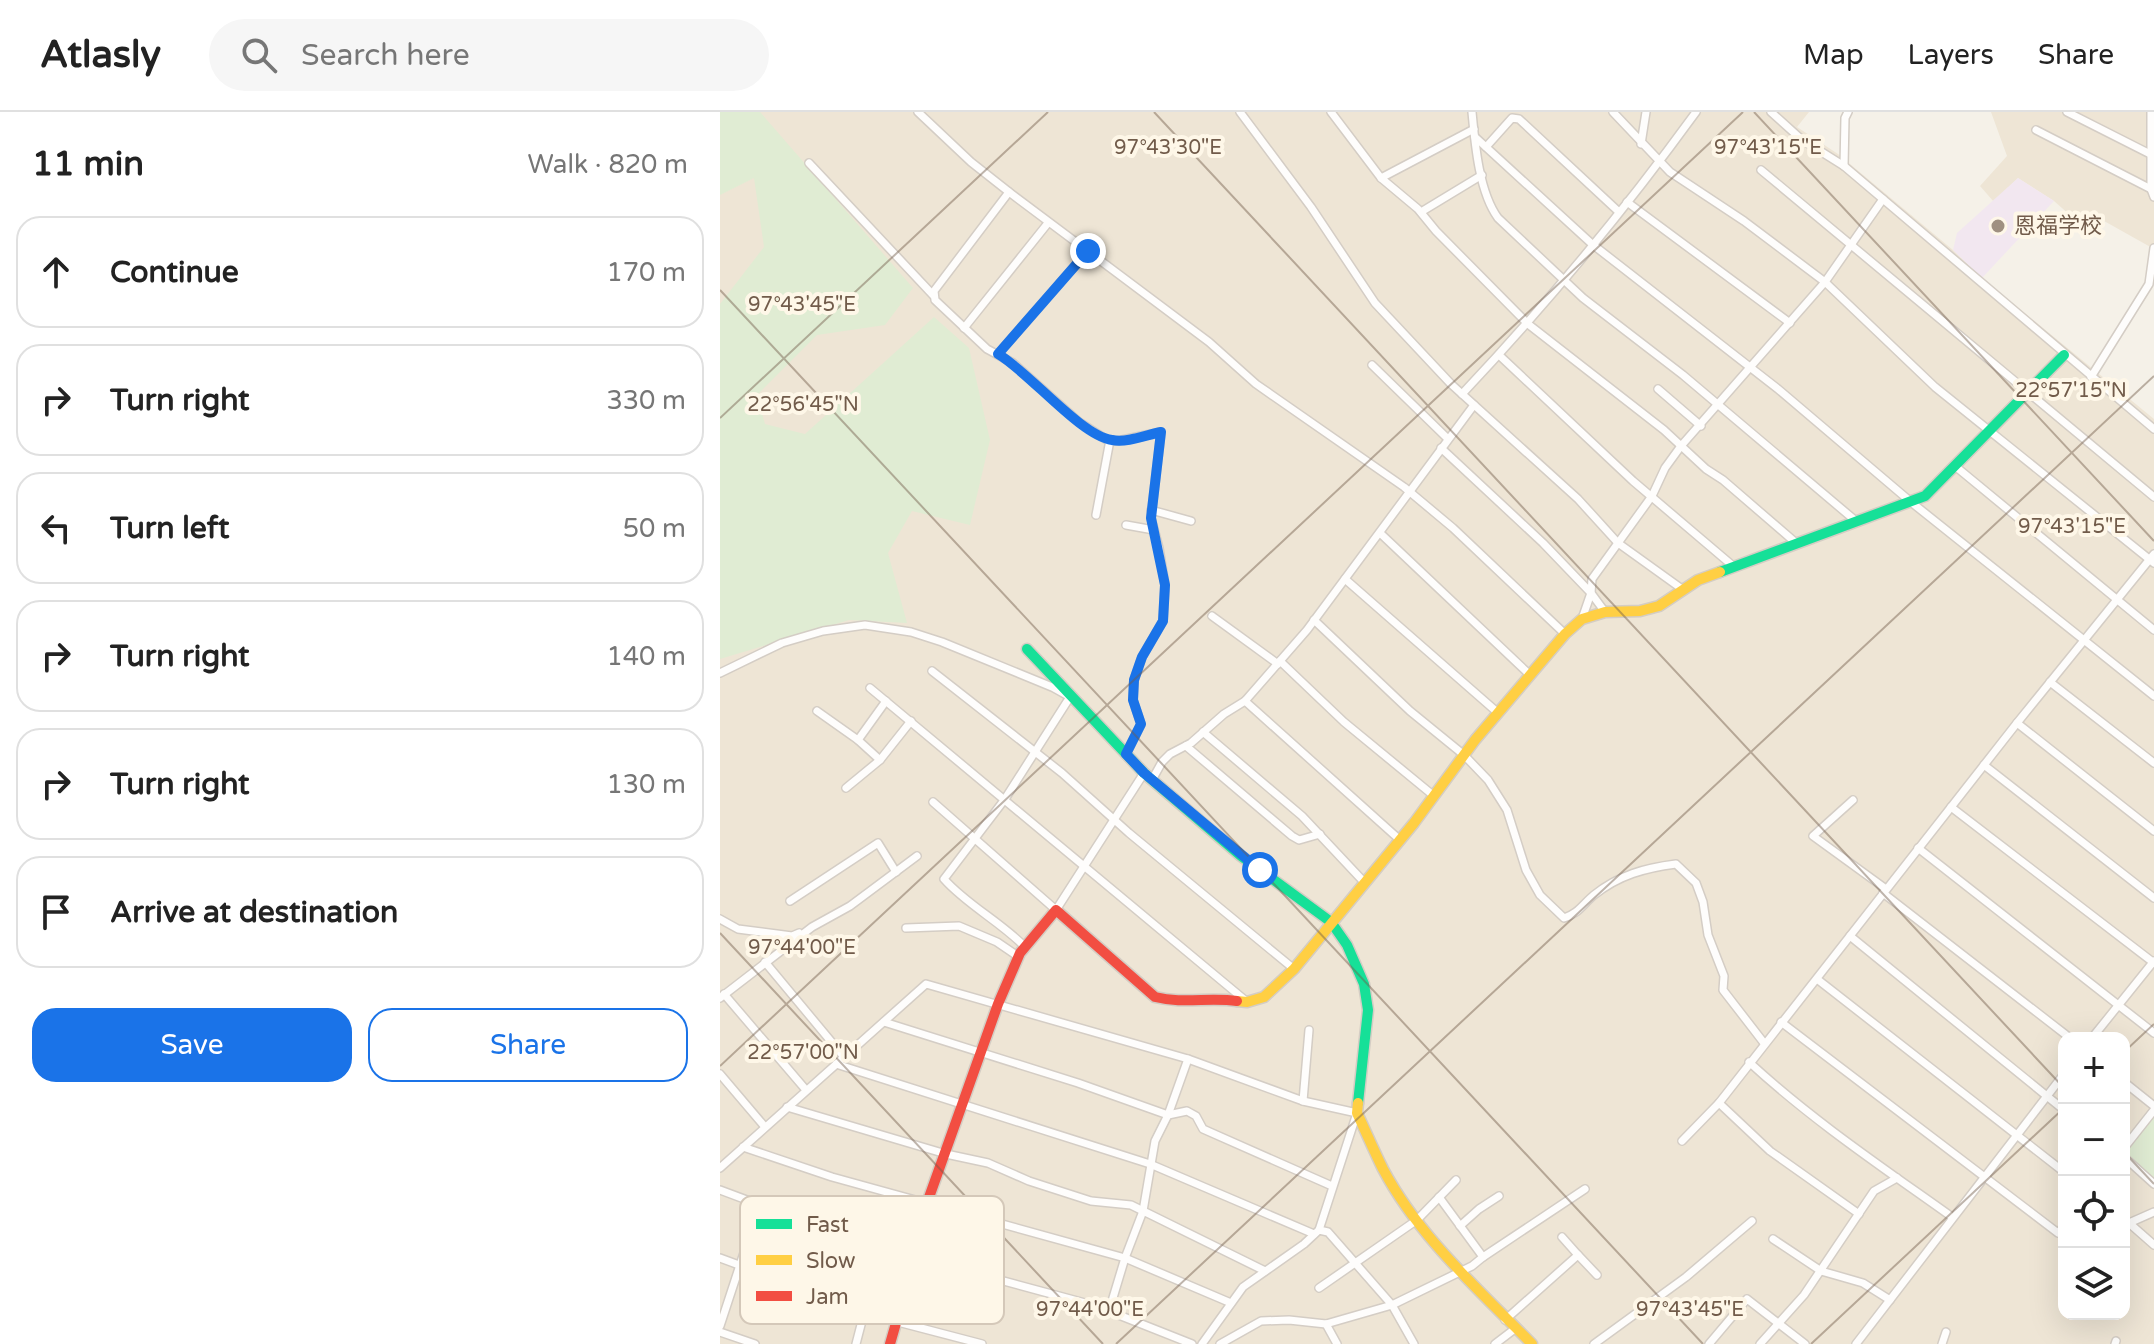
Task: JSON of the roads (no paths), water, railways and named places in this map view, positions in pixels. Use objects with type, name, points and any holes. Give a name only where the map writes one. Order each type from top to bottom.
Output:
[{"type":"street","points":[[918,112],[971,162],[1209,342],[1256,384],[1411,493],[1453,528],[1565,634]]},
{"type":"street","points":[[1240,112],[1327,230],[1375,303],[1462,394],[1578,499],[1618,543],[1682,589]]},
{"type":"street","points":[[1331,112],[1381,178],[1421,212],[1528,324],[1723,480],[1796,543]]},
{"type":"street","points":[[1472,112],[1482,175],[1492,209],[1498,218],[1565,281],[1857,522]]},
{"type":"street","points":[[1613,112],[1659,163],[1825,282],[1935,387],[2152,559],[2017,723],[1719,1103],[1682,1141]]},
{"type":"street","points":[[1641,144],[1646,112]]},
{"type":"street","points":[[1462,394],[1565,281],[1696,112]]},
{"type":"street","points":[[1771,112],[1801,139],[1844,166],[2154,429]]},
{"type":"street","points":[[1844,166],[1845,118],[1848,112]]},
{"type":"street","points":[[2067,112],[2152,154]]},
{"type":"street","points":[[2036,130],[2153,193],[2151,112]]},
{"type":"street","points":[[1486,147],[1512,118],[1519,119],[1619,212]]},
{"type":"street","points":[[1381,178],[1474,133]]},
{"type":"street","points":[[1474,133],[1592,244],[1751,368],[1911,502],[2154,696]]},
{"type":"street","points":[[809,163],[964,328],[987,349],[1013,363],[1079,422],[1110,440],[1161,432],[1151,510],[1165,585],[1163,621],[1142,657],[1134,680],[1133,700],[1141,724],[1126,754]]},
{"type":"street","points":[[1761,170],[2154,497]]},
{"type":"street","points":[[1421,212],[1482,175]]},
{"type":"street","points":[[933,295],[1009,192]]},
{"type":"street","points":[[1582,619],[1591,593],[1592,579],[1652,496],[1665,468],[1825,282],[1883,199]]},
{"type":"street","points":[[1627,202],[1790,323]]},
{"type":"street","points":[[964,328],[1048,223]]},
{"type":"street","points":[[2091,377],[2149,284],[2154,248]]},
{"type":"street","points":[[998,354],[1088,251]]},
{"type":"street","points":[[1499,355],[1583,435],[1733,566]]},
{"type":"street","points":[[933,802],[1155,997],[1176,1002],[1215,998],[1247,1002],[1264,997],[1294,969],[1400,840],[1497,712],[1565,634],[1582,619],[1605,612],[1640,611],[1659,606],[1698,580],[1925,496],[2064,355]]},
{"type":"street","points":[[1372,365],[1447,438]]},
{"type":"street","points":[[1658,389],[1701,426]]},
{"type":"street","points":[[930,1196],[998,1004],[1022,952],[1056,910],[1114,818],[1170,754],[1186,746],[1245,701],[1279,662],[1411,493],[1447,438],[1474,405]]},
{"type":"street","points":[[1096,515],[1110,440]]},
{"type":"street","points":[[1441,448],[1543,543],[1605,612]]},
{"type":"street","points":[[1955,466],[2154,630]]},
{"type":"street","points":[[1151,510],[1191,521]]},
{"type":"street","points":[[1126,525],[1154,530]]},
{"type":"street","points":[[1380,533],[1529,674]]},
{"type":"street","points":[[1345,579],[1497,712]]},
{"type":"street","points":[[1212,616],[1279,662],[1344,722],[1434,796]]},
{"type":"street","points":[[1314,620],[1488,780],[1507,810],[1526,870],[1540,895],[1564,918],[1575,915],[1593,896],[1627,874],[1676,864],[1689,875],[1696,883],[1703,902],[1708,935],[1724,976],[1723,990],[1764,1043]]},
{"type":"street","points":[[720,673],[782,643],[823,631],[865,625],[911,632],[942,642],[1070,697]]},
{"type":"street","points":[[1027,649],[1148,777],[1241,856],[1331,922],[1347,945],[1364,984],[1368,1010],[1357,1113],[1316,1232],[1243,1287],[1202,1344]]},
{"type":"street","points":[[932,671],[1294,969]]},
{"type":"street","points":[[2050,682],[2154,763]]},
{"type":"street","points":[[870,688],[1247,1002]]},
{"type":"street","points":[[1022,952],[944,879],[1005,799],[1070,697]]},
{"type":"street","points":[[858,740],[886,701]]},
{"type":"street","points":[[1245,701],[1400,840]]},
{"type":"street","points":[[817,711],[880,760]]},
{"type":"street","points":[[846,788],[880,760],[911,721]]},
{"type":"street","points":[[2017,723],[2154,831]]},
{"type":"street","points":[[1203,732],[1302,816],[1364,882]]},
{"type":"street","points":[[1186,746],[1292,836],[1299,840],[1320,834]]},
{"type":"street","points":[[1984,765],[2154,898]]},
{"type":"street","points":[[1853,800],[1813,836],[2062,1032]]},
{"type":"street","points":[[1951,807],[2154,962],[2097,1032]]},
{"type":"street","points":[[790,901],[878,843],[896,872]]},
{"type":"street","points":[[1918,848],[2154,1033]]},
{"type":"street","points":[[806,1090],[722,996],[806,931],[850,906],[917,856]]},
{"type":"street","points":[[720,919],[738,929],[792,936],[806,931]]},
{"type":"street","points":[[906,928],[959,926],[1022,952]]},
{"type":"street","points":[[1850,936],[2058,1105]]},
{"type":"street","points":[[765,962],[844,1057]]},
{"type":"street","points":[[1817,979],[2058,1167]]},
{"type":"street","points":[[722,1163],[926,984],[1188,1059],[1303,1101],[1357,1113]]},
{"type":"street","points":[[884,1022],[1078,1083],[1168,1115],[1187,1111],[1196,1116],[1203,1129],[1332,1186]]},
{"type":"street","points":[[1781,1022],[2058,1230]]},
{"type":"street","points":[[1303,1101],[1309,1030]]},
{"type":"street","points":[[1109,1311],[1143,1211],[1155,1141],[1188,1059]]},
{"type":"street","points":[[1749,1062],[1790,1099],[1822,1120],[1857,1151],[1952,1217]]},
{"type":"street","points":[[836,1064],[1150,1164],[1316,1232],[1328,1232],[1392,1305],[1414,1344]]},
{"type":"street","points":[[720,1074],[765,1127]]},
{"type":"street","points":[[1856,1344],[2058,1082]]},
{"type":"street","points":[[2130,1087],[2154,1108],[2130,1140]]},
{"type":"street","points":[[1719,1103],[1770,1151],[1859,1214]]},
{"type":"street","points":[[787,1107],[946,1154],[988,1163],[1029,1181],[1091,1201],[1131,1205],[1265,1271]]},
{"type":"street","points":[[1357,1113],[1384,1171],[1417,1220],[1505,1320],[1532,1344]]},
{"type":"street","points":[[743,1147],[901,1196]]},
{"type":"street","points":[[2130,1162],[2154,1184]]},
{"type":"street","points":[[1760,1344],[1821,1271],[1874,1191],[1897,1178]]},
{"type":"street","points":[[1319,1288],[1417,1220],[1456,1180]]},
{"type":"street","points":[[1220,1344],[1261,1321],[1326,1324],[1392,1305],[1461,1272],[1585,1189]]},
{"type":"street","points":[[720,1190],[740,1197]]},
{"type":"street","points":[[1460,1226],[1499,1196]]},
{"type":"street","points":[[1439,1197],[1483,1257]]},
{"type":"street","points":[[2130,1220],[2154,1212]]},
{"type":"street","points":[[1594,1344],[1686,1277],[1752,1221]]},
{"type":"street","points":[[1004,1224],[1125,1258],[1231,1303]]},
{"type":"street","points":[[2130,1224],[2154,1245]]},
{"type":"street","points":[[1562,1237],[1597,1275]]},
{"type":"street","points":[[1773,1239],[1821,1271],[1863,1283],[1890,1300]]},
{"type":"street","points":[[1505,1320],[1578,1255]]},
{"type":"street","points":[[720,1258],[740,1267]]},
{"type":"street","points":[[740,1270],[720,1329],[755,1344]]},
{"type":"street","points":[[1004,1282],[1109,1311],[1192,1344]]},
{"type":"street","points":[[1709,1344],[1747,1299],[1805,1344]]},
{"type":"street","points":[[856,1344],[861,1324]]},
{"type":"street","points":[[890,1344],[897,1324]]},
{"type":"street","points":[[906,1324],[982,1344]]},
{"type":"street","points":[[1326,1324],[1337,1344]]},
{"type":"street","points":[[1495,1344],[1516,1328]]},
{"type":"street","points":[[1942,1344],[1946,1332]]},
{"type":"place","name":"恩福学校","points":[[1998,226]]}]
